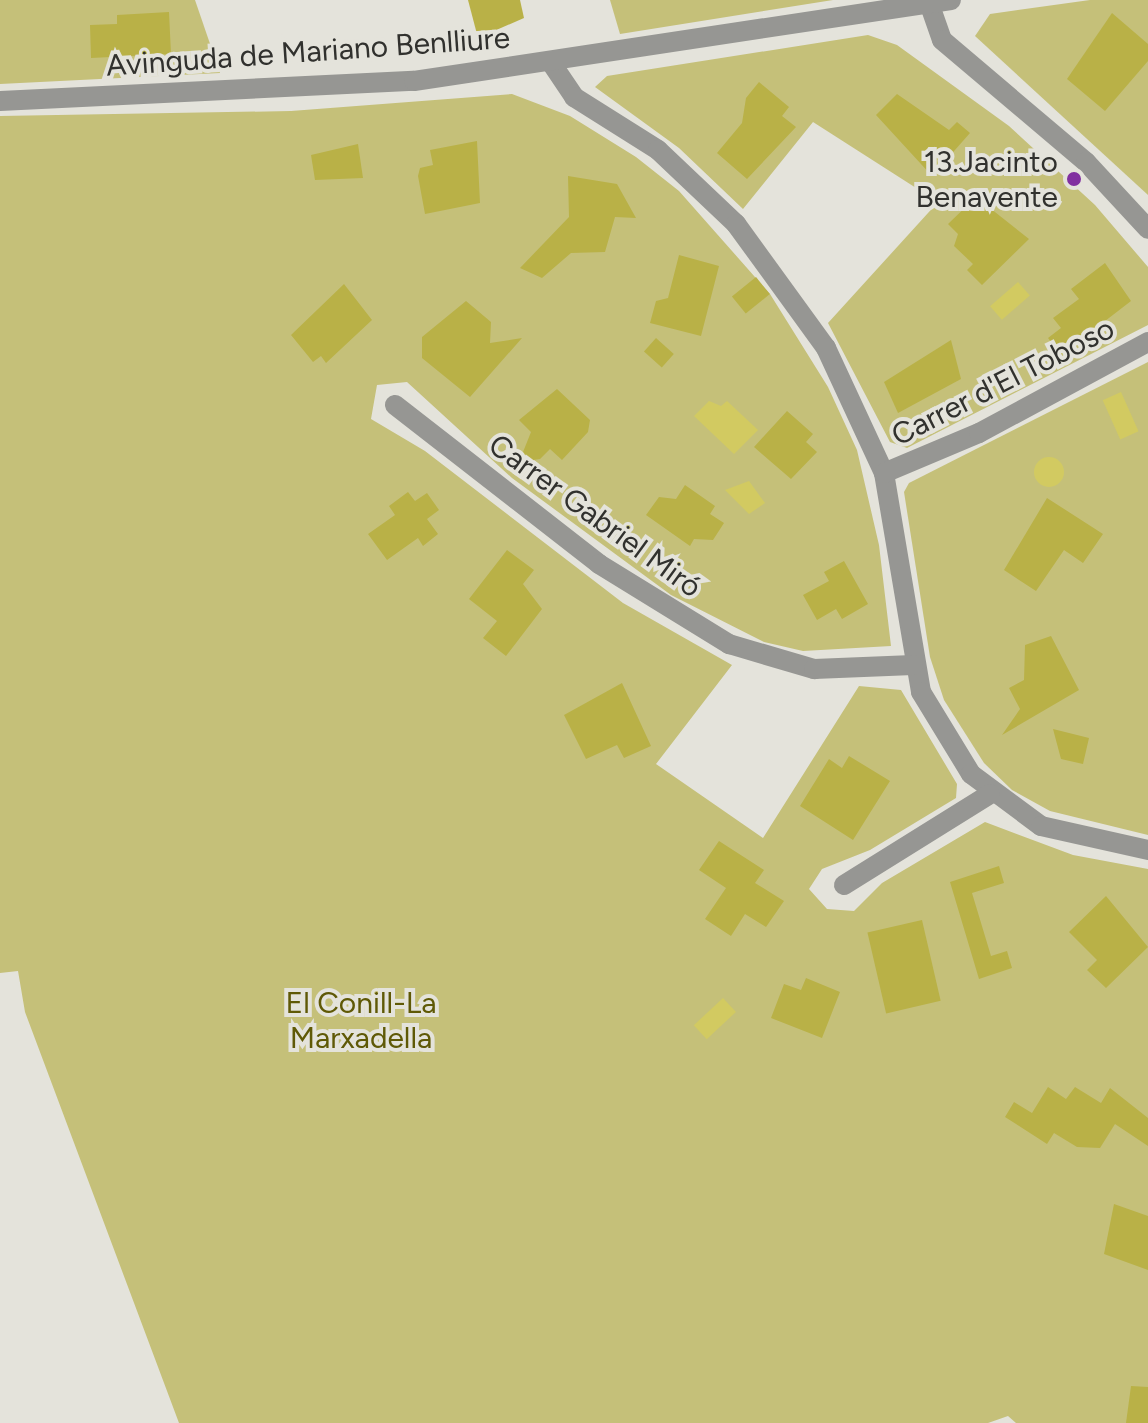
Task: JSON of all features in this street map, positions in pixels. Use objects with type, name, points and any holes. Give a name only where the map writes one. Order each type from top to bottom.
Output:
[{"type":"street","name":"Avinguda de Mariano Benlliure","points":[[0,101],[414,81],[552,64],[928,1],[951,0]]},
{"type":"street","points":[[928,1],[942,40],[1086,162],[1148,229]]},
{"type":"street","points":[[552,64],[574,97],[658,150],[766,260],[826,348],[884,473],[913,665],[948,739],[990,794],[1041,826],[1148,850]]},
{"type":"street","name":"Carrer d'El Toboso","points":[[884,473],[979,433],[1148,342]]},
{"type":"street","name":"Carrer Gabriel Miró","points":[[395,405],[599,564],[729,644],[814,669],[913,665]]},
{"type":"street","points":[[844,885],[990,794]]},
{"type":"green space","points":[[0,0],[195,0],[220,73],[0,84]]},
{"type":"green space","points":[[610,0],[833,0],[620,34]]},
{"type":"green space","points":[[1090,0],[1148,0],[1148,195],[975,36],[990,14]]},
{"type":"green space","points":[[868,35],[897,45],[1009,126],[1095,205],[1148,267],[1148,325],[907,448],[890,442],[828,323],[938,202],[813,122],[743,209],[679,148],[595,87],[607,76]]},
{"type":"green space","name":"El Conill-La Marxadella","points":[[512,94],[570,116],[636,157],[679,191],[770,294],[828,387],[857,450],[879,545],[891,646],[803,651],[764,642],[671,595],[512,478],[407,382],[377,385],[371,419],[425,451],[623,603],[732,665],[656,764],[763,838],[859,686],[901,690],[957,784],[956,798],[870,850],[822,869],[809,889],[827,909],[854,911],[882,883],[985,822],[1073,855],[1148,869],[1148,1423],[1016,1423],[1008,1416],[988,1423],[179,1423],[25,1012],[18,971],[0,973],[0,116],[291,111]]},
{"type":"green space","points":[[1148,362],[1148,835],[1050,811],[1012,790],[984,763],[944,700],[930,657],[904,492],[909,483]]},
{"type":"shaded area","points":[[1018,282],[1030,296],[1002,320],[990,306]]},
{"type":"shaded area","points":[[1121,392],[1138,431],[1120,439],[1103,400]]},
{"type":"shaded area","points":[[709,401],[721,406],[727,401],[758,430],[734,454],[694,416]]},
{"type":"shaded area","points":[[1049,457],[1059,462],[1064,472],[1059,482],[1049,487],[1039,482],[1034,472],[1039,462]]},
{"type":"shaded area","points":[[749,481],[765,503],[749,514],[725,490]]},
{"type":"shaded area","points":[[723,998],[736,1012],[707,1039],[694,1025]]},
{"type":"building","points":[[468,0],[520,0],[524,18],[478,38]]},
{"type":"building","points":[[169,12],[171,54],[91,58],[90,25],[117,24],[117,15]]},
{"type":"building","points":[[1112,13],[1148,44],[1148,61],[1105,111],[1067,79]]},
{"type":"building","points":[[759,82],[789,107],[782,116],[796,127],[747,179],[717,153],[742,123],[746,98]]},
{"type":"building","points":[[897,94],[949,130],[957,122],[970,133],[932,176],[876,115]]},
{"type":"building","points":[[477,141],[480,203],[425,214],[418,176],[420,168],[433,165],[430,150]]},
{"type":"building","points":[[358,144],[363,178],[315,180],[311,155]]},
{"type":"building","points":[[568,176],[617,184],[636,218],[615,217],[605,252],[571,253],[542,278],[520,268],[569,217]]},
{"type":"building","points":[[976,197],[1029,239],[982,285],[967,270],[973,264],[954,246],[958,234],[948,224]]},
{"type":"building","points":[[679,255],[719,266],[701,336],[650,323],[656,301],[668,298]]},
{"type":"building","points":[[1105,263],[1131,301],[1061,355],[1048,338],[1061,328],[1053,318],[1079,299],[1071,289]]},
{"type":"building","points":[[756,277],[770,294],[746,314],[732,297]]},
{"type":"building","points":[[344,284],[372,320],[326,363],[321,356],[313,362],[291,335]]},
{"type":"building","points":[[466,301],[491,322],[490,343],[522,338],[470,397],[422,358],[422,337]]},
{"type":"building","points":[[656,338],[674,354],[662,367],[644,351]]},
{"type":"building","points":[[951,340],[961,379],[898,413],[884,382]]},
{"type":"building","points":[[557,389],[590,420],[588,432],[562,460],[550,449],[540,459],[519,462],[531,432],[519,420]]},
{"type":"building","points":[[787,411],[813,434],[806,442],[817,452],[791,479],[754,447]]},
{"type":"building","points":[[685,485],[715,506],[710,514],[724,523],[713,540],[694,539],[690,546],[646,515],[659,497],[676,499]]},
{"type":"building","points":[[408,492],[415,501],[427,493],[439,510],[427,519],[438,534],[423,546],[418,538],[387,560],[368,534],[395,515],[389,506]]},
{"type":"building","points":[[1047,498],[1103,534],[1083,563],[1064,550],[1036,591],[1004,570]]},
{"type":"building","points":[[507,550],[534,570],[523,584],[542,609],[506,656],[483,638],[497,621],[469,599]]},
{"type":"building","points":[[844,561],[868,604],[842,619],[836,609],[817,620],[803,595],[829,581],[824,572]]},
{"type":"building","points":[[1051,636],[1079,690],[1002,735],[1020,709],[1009,688],[1024,680],[1025,645]]},
{"type":"building","points":[[622,683],[651,746],[624,758],[617,745],[586,759],[564,715]]},
{"type":"building","points":[[1053,729],[1089,738],[1083,764],[1061,759]]},
{"type":"building","points":[[849,756],[890,781],[853,840],[800,806],[829,759],[842,768]]},
{"type":"building","points":[[719,841],[764,870],[755,883],[784,901],[766,927],[745,914],[731,936],[705,919],[726,888],[699,870]]},
{"type":"building","points":[[999,866],[1004,883],[972,893],[991,956],[1007,951],[1012,968],[979,979],[950,882]]},
{"type":"building","points":[[1106,896],[1148,947],[1106,988],[1087,970],[1097,960],[1069,932]]},
{"type":"building","points":[[922,920],[941,1001],[886,1013],[867,933]]},
{"type":"building","points":[[806,978],[840,992],[822,1038],[771,1018],[784,984],[801,990]]},
{"type":"building","points":[[1048,1087],[1066,1099],[1075,1087],[1101,1103],[1110,1088],[1148,1118],[1148,1146],[1115,1124],[1100,1148],[1077,1147],[1054,1133],[1047,1144],[1005,1117],[1014,1102],[1032,1113]]},
{"type":"building","points":[[1114,1204],[1148,1216],[1148,1270],[1104,1254]]},
{"type":"building","points":[[1131,1386],[1148,1387],[1148,1423],[1126,1423]]},
{"type":"place","name":"13.Jacinto Benavente","points":[[1074,179]]}]
